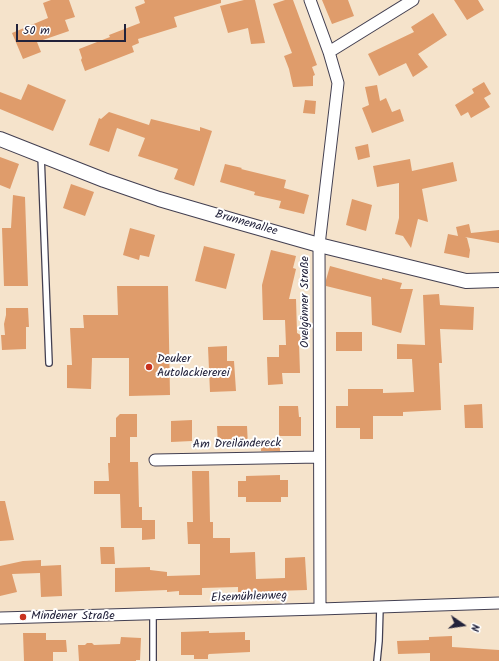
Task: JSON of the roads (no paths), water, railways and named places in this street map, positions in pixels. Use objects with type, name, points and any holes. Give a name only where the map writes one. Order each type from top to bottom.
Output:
[{"type":"street","name":"Ovelgönner Straße","points":[[310,0],[329,52],[338,83],[318,245],[320,609]]},
{"type":"street","points":[[329,52],[413,0]]},
{"type":"street","name":"Brunnenallee","points":[[0,139],[104,180],[159,199],[318,245],[466,281],[499,280]]},
{"type":"street","name":"Am Dreiländereck","points":[[155,460],[320,457]]},
{"type":"street","name":"Elsemühlenweg","points":[[0,618],[499,603]]},
{"type":"lane","points":[[41,155],[49,363]]},
{"type":"lane","points":[[377,661],[380,607]]},
{"type":"lane","points":[[153,614],[153,661]]},
{"type":"place","name":"Deuker Autolackiererei","points":[[149,367]]},
{"type":"place","name":"Mindener Straße","points":[[23,617]]}]
